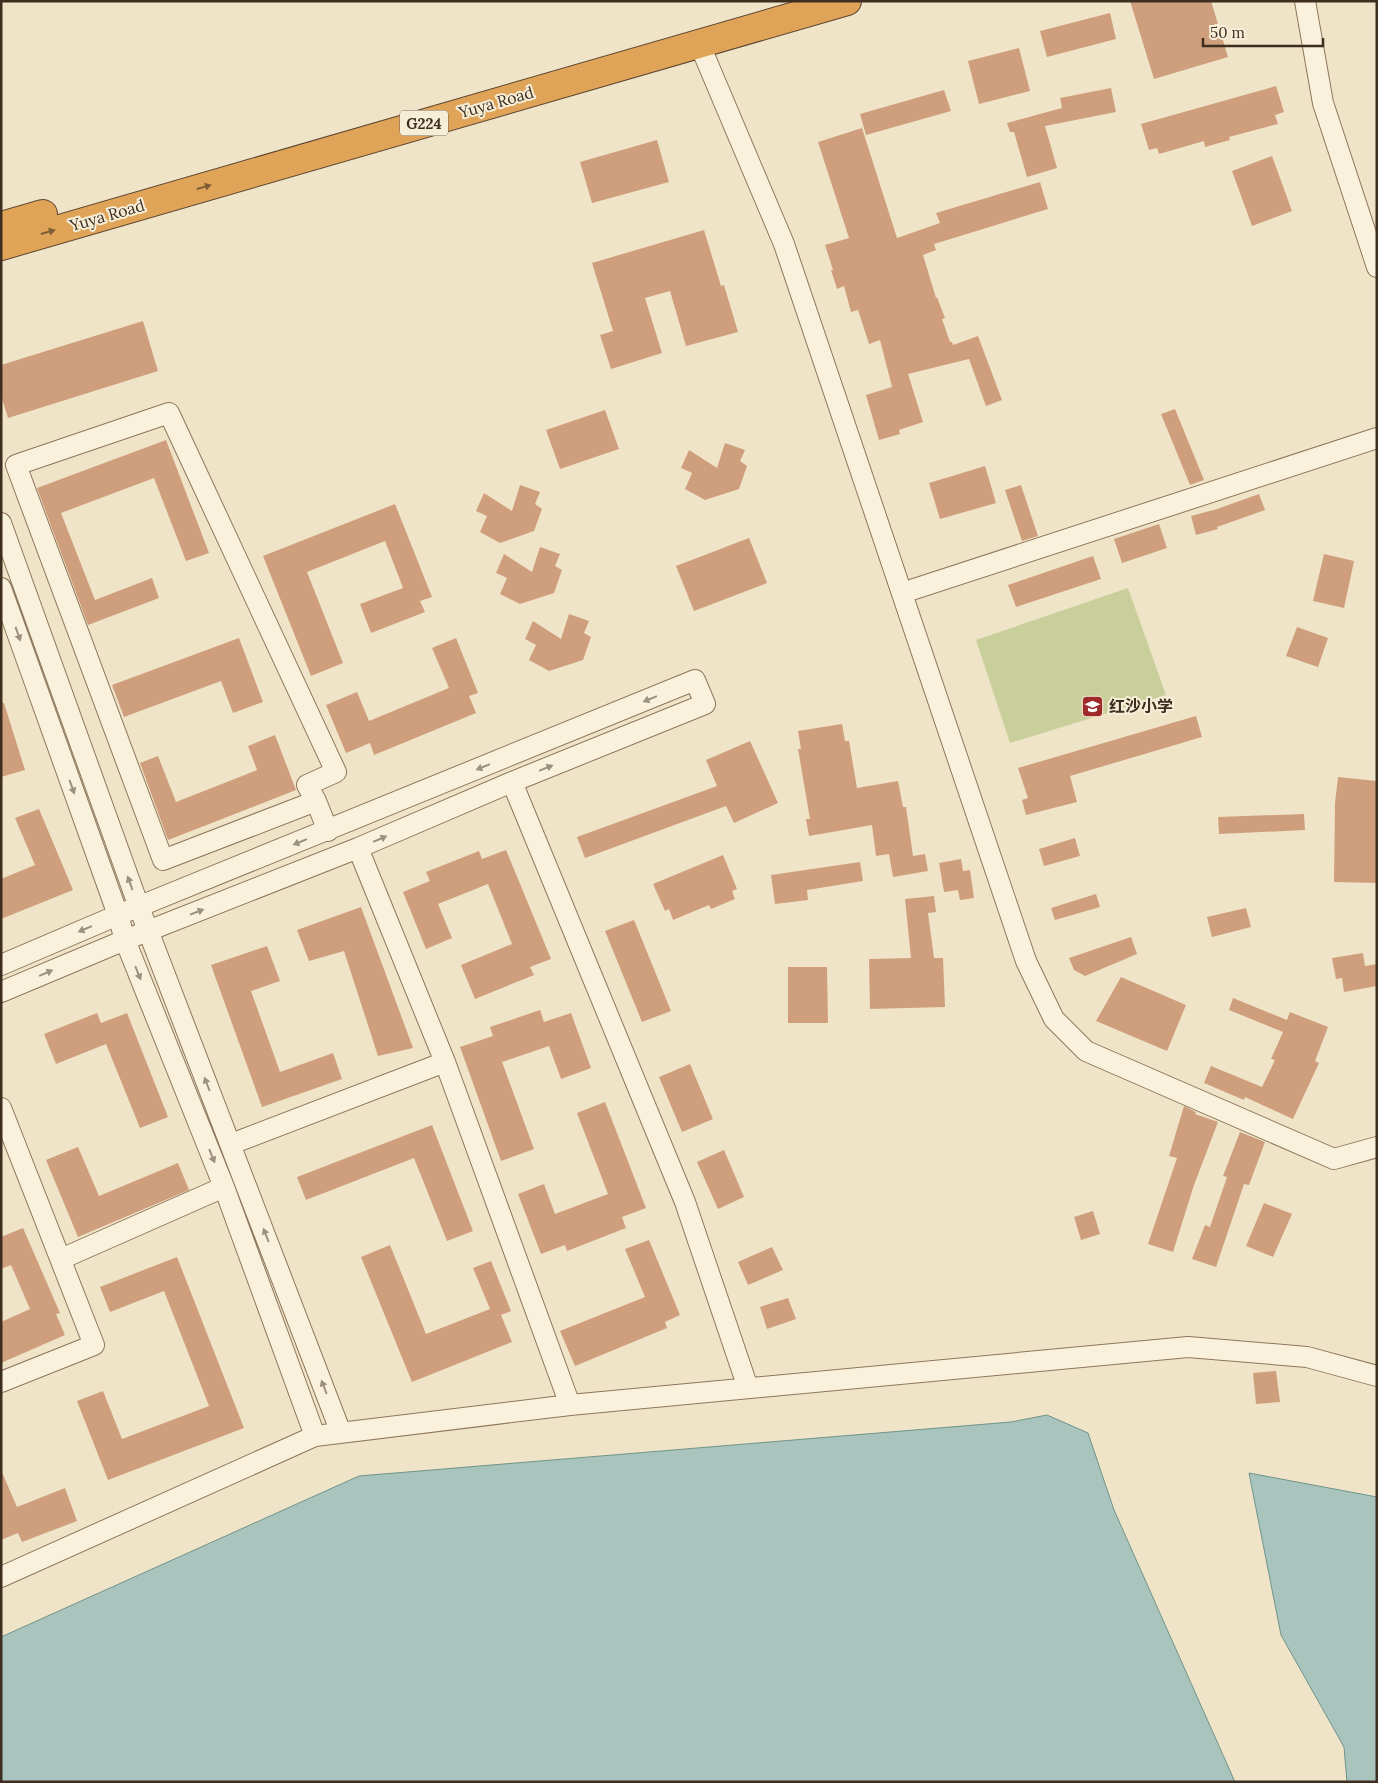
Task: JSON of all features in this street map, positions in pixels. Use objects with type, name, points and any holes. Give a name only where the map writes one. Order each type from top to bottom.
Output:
[{"type":"highway","name":"Yuya Road","points":[[1,226],[790,1]]},
{"type":"highway","name":"Yuya Road","points":[[1,246],[848,1]]},
{"type":"street","points":[[1305,1],[1323,103],[1372,240],[1377,267]]},
{"type":"street","points":[[699,43],[784,244],[1026,961],[1054,1018],[1086,1051],[1334,1159],[1377,1147]]},
{"type":"street","points":[[316,801],[163,860],[16,465],[169,413],[336,772],[307,785],[316,801],[328,831]]},
{"type":"street","points":[[902,593],[1377,438]]},
{"type":"street","points":[[1,523],[139,907],[341,1432]]},
{"type":"street","points":[[1,588],[118,915],[125,940],[224,1186],[315,1436]]},
{"type":"street","points":[[1,965],[118,915],[695,680],[705,704],[512,782],[358,848],[125,940],[1,992]]},
{"type":"street","points":[[512,782],[685,1202],[748,1388]]},
{"type":"street","points":[[358,848],[445,1062],[570,1405]]},
{"type":"street","points":[[231,1144],[445,1062]]},
{"type":"street","points":[[1,1108],[94,1345],[1,1382]]},
{"type":"street","points":[[61,1259],[224,1186]]},
{"type":"street","points":[[1,1578],[315,1436],[341,1432],[570,1405],[1188,1347],[1308,1358],[1377,1376]]},
{"type":"green space","points":[[1128,588],[1166,695],[1010,743],[976,640]]},
{"type":"water","points":[[1047,1415],[1088,1433],[1114,1510],[1235,1782],[1,1782],[1,1637],[359,1476],[1011,1422]]},
{"type":"water","points":[[1249,1473],[1377,1497],[1377,1782],[1347,1782],[1344,1747],[1281,1635]]},
{"type":"building","points":[[1130,1],[1211,1],[1228,57],[1154,79]]},
{"type":"building","points":[[1110,13],[1116,39],[1047,57],[1040,31]]},
{"type":"building","points":[[1019,48],[1030,91],[979,104],[968,61]]},
{"type":"building","points":[[1276,86],[1284,112],[1275,115],[1278,124],[1229,137],[1230,140],[1205,147],[1204,141],[1159,154],[1157,148],[1149,150],[1141,124]]},
{"type":"building","points":[[1111,88],[1116,112],[1045,126],[1057,168],[1027,177],[1014,132],[1010,132],[1007,123],[1062,108],[1060,98]]},
{"type":"building","points":[[944,90],[951,111],[866,135],[860,114]]},
{"type":"building","points":[[862,128],[897,238],[940,223],[936,213],[1040,182],[1048,209],[934,244],[936,250],[923,255],[936,298],[945,318],[942,319],[950,342],[953,345],[978,336],[1002,400],[986,406],[969,359],[908,374],[923,422],[899,430],[900,434],[879,440],[866,395],[892,387],[880,340],[869,344],[858,310],[851,312],[844,286],[837,289],[831,270],[833,270],[825,245],[849,238],[818,142]]},
{"type":"building","points":[[657,140],[669,182],[592,203],[580,162]]},
{"type":"building","points":[[1272,156],[1292,211],[1252,226],[1232,171]]},
{"type":"building","points":[[704,230],[721,286],[724,285],[738,332],[686,346],[670,291],[645,298],[662,353],[611,369],[600,335],[613,331],[592,263]]},
{"type":"building","points":[[143,321],[158,371],[8,418],[1,395],[1,365]]},
{"type":"building","points":[[1175,409],[1204,480],[1190,485],[1161,414]]},
{"type":"building","points":[[605,410],[619,449],[560,469],[546,430]]},
{"type":"building","points":[[166,440],[209,553],[186,561],[154,478],[61,513],[95,600],[152,578],[159,598],[88,625],[37,488]]},
{"type":"building","points":[[725,443],[745,450],[740,461],[747,466],[739,489],[705,500],[685,489],[692,473],[681,468],[689,450],[717,468]]},
{"type":"building","points":[[985,466],[996,503],[940,519],[929,483]]},
{"type":"building","points":[[520,485],[540,492],[535,504],[542,509],[534,531],[500,543],[480,532],[487,516],[476,511],[484,493],[512,511]]},
{"type":"building","points":[[1021,485],[1038,536],[1022,541],[1005,490]]},
{"type":"building","points":[[1259,494],[1265,510],[1217,527],[1218,529],[1196,535],[1191,516]]},
{"type":"building","points":[[395,504],[432,597],[420,601],[425,612],[371,633],[360,604],[403,588],[385,541],[307,572],[343,663],[311,676],[263,556]]},
{"type":"building","points":[[1159,524],[1167,548],[1122,563],[1114,539]]},
{"type":"building","points":[[749,538],[767,583],[694,611],[676,566]]},
{"type":"building","points":[[540,547],[560,554],[555,566],[562,570],[554,593],[520,604],[500,594],[507,578],[496,573],[504,554],[532,572]]},
{"type":"building","points":[[1324,554],[1354,561],[1344,608],[1313,601]]},
{"type":"building","points":[[1093,556],[1101,579],[1016,607],[1008,585]]},
{"type":"building","points":[[569,614],[589,621],[584,633],[591,637],[583,660],[549,671],[529,660],[536,645],[525,639],[533,621],[561,639]]},
{"type":"building","points":[[1297,627],[1328,638],[1318,667],[1286,656]]},
{"type":"building","points":[[239,638],[263,702],[233,713],[221,681],[124,717],[112,685]]},
{"type":"building","points":[[456,638],[478,693],[469,696],[476,713],[374,755],[370,743],[346,753],[326,705],[357,692],[369,721],[449,688],[432,648]]},
{"type":"building","points":[[1,703],[4,703],[25,770],[1,777]]},
{"type":"building","points":[[1196,716],[1202,737],[1070,776],[1077,802],[1026,815],[1022,800],[1028,798],[1018,768]]},
{"type":"building","points":[[842,724],[845,741],[849,741],[857,788],[898,781],[903,807],[906,807],[913,856],[925,854],[928,871],[893,877],[889,854],[876,856],[872,825],[809,836],[806,819],[810,819],[798,749],[801,749],[798,731]]},
{"type":"building","points":[[275,735],[296,790],[168,840],[140,763],[158,756],[176,802],[257,770],[248,746]]},
{"type":"building","points":[[750,741],[778,803],[734,823],[726,806],[585,858],[577,837],[717,786],[706,760]]},
{"type":"building","points":[[1338,777],[1377,781],[1377,883],[1334,882],[1335,803]]},
{"type":"building","points":[[39,809],[73,890],[1,919],[1,879],[35,865],[15,818]]},
{"type":"building","points":[[1304,814],[1305,830],[1219,834],[1218,817]]},
{"type":"building","points":[[1075,838],[1080,856],[1044,866],[1039,849]]},
{"type":"building","points":[[506,850],[551,959],[530,967],[534,975],[475,999],[461,965],[512,944],[488,884],[438,904],[452,938],[426,949],[403,892],[430,881],[426,872],[479,851],[482,859]]},
{"type":"building","points":[[723,855],[737,889],[732,891],[735,899],[711,909],[709,905],[673,920],[669,909],[665,911],[653,884]]},
{"type":"building","points":[[961,859],[963,871],[970,870],[974,898],[960,900],[958,890],[944,892],[939,863]]},
{"type":"building","points":[[860,862],[863,881],[807,890],[808,900],[775,904],[771,875]]},
{"type":"building","points":[[1096,894],[1100,907],[1055,920],[1051,908]]},
{"type":"building","points":[[934,896],[936,912],[928,913],[934,958],[943,958],[945,1007],[870,1009],[869,959],[911,958],[905,899]]},
{"type":"building","points":[[361,907],[413,1048],[378,1056],[344,951],[309,961],[297,930]]},
{"type":"building","points":[[1246,908],[1251,927],[1212,937],[1207,917]]},
{"type":"building","points":[[634,920],[671,1011],[642,1022],[605,931]]},
{"type":"building","points":[[1131,937],[1137,954],[1085,976],[1074,970],[1069,958]]},
{"type":"building","points":[[267,946],[280,981],[251,991],[280,1072],[333,1053],[342,1079],[262,1107],[211,965]]},
{"type":"building","points":[[1363,953],[1365,966],[1377,964],[1377,986],[1344,992],[1342,978],[1336,979],[1332,958]]},
{"type":"building","points":[[788,967],[827,967],[828,1023],[788,1023]]},
{"type":"building","points":[[1121,977],[1186,1005],[1167,1051],[1096,1021]]},
{"type":"building","points":[[1233,998],[1287,1020],[1290,1012],[1328,1027],[1315,1061],[1319,1063],[1293,1119],[1245,1097],[1244,1100],[1204,1083],[1211,1066],[1262,1087],[1275,1060],[1271,1059],[1283,1032],[1229,1010]]},
{"type":"building","points":[[540,1010],[544,1022],[571,1013],[591,1068],[561,1079],[549,1046],[502,1062],[534,1149],[501,1161],[460,1047],[493,1036],[490,1027]]},
{"type":"building","points":[[97,1013],[101,1023],[127,1013],[168,1117],[140,1128],[106,1044],[56,1064],[44,1034]]},
{"type":"building","points":[[690,1064],[713,1119],[682,1132],[659,1077]]},
{"type":"building","points":[[605,1102],[646,1208],[622,1217],[626,1228],[567,1251],[565,1245],[541,1254],[518,1194],[544,1184],[555,1214],[608,1194],[577,1113]]},
{"type":"building","points":[[1184,1106],[1196,1112],[1195,1114],[1218,1122],[1194,1185],[1173,1252],[1148,1244],[1177,1158],[1169,1156]]},
{"type":"building","points":[[432,1125],[473,1231],[447,1241],[414,1158],[306,1200],[297,1177]]},
{"type":"building","points":[[1240,1132],[1265,1142],[1249,1185],[1244,1184],[1216,1267],[1192,1259],[1205,1225],[1210,1227],[1227,1177],[1223,1176]]},
{"type":"building","points":[[78,1147],[99,1196],[178,1163],[189,1190],[78,1237],[46,1160]]},
{"type":"building","points":[[724,1150],[744,1197],[718,1209],[697,1162]]},
{"type":"building","points":[[1264,1203],[1292,1214],[1273,1257],[1246,1246]]},
{"type":"building","points":[[1093,1211],[1100,1234],[1081,1240],[1074,1217]]},
{"type":"building","points":[[23,1228],[60,1313],[56,1314],[65,1335],[1,1363],[1,1322],[30,1309],[11,1265],[1,1269],[1,1237]]},
{"type":"building","points":[[649,1240],[680,1315],[665,1322],[667,1328],[575,1366],[560,1331],[645,1297],[625,1249]]},
{"type":"building","points":[[390,1245],[426,1334],[490,1309],[473,1268],[491,1261],[511,1311],[501,1315],[512,1342],[412,1382],[361,1257]]},
{"type":"building","points":[[772,1247],[783,1270],[748,1285],[738,1262]]},
{"type":"building","points":[[177,1257],[244,1428],[108,1480],[77,1401],[103,1391],[122,1439],[209,1406],[164,1291],[110,1312],[100,1287]]},
{"type":"building","points":[[788,1298],[796,1319],[767,1329],[760,1307]]},
{"type":"building","points":[[1276,1371],[1280,1402],[1256,1404],[1253,1373]]},
{"type":"building","points":[[1,1470],[17,1507],[65,1488],[77,1521],[22,1542],[18,1533],[1,1540]]},
{"type":"place","name":"红沙小学","points":[[1093,706]]}]
